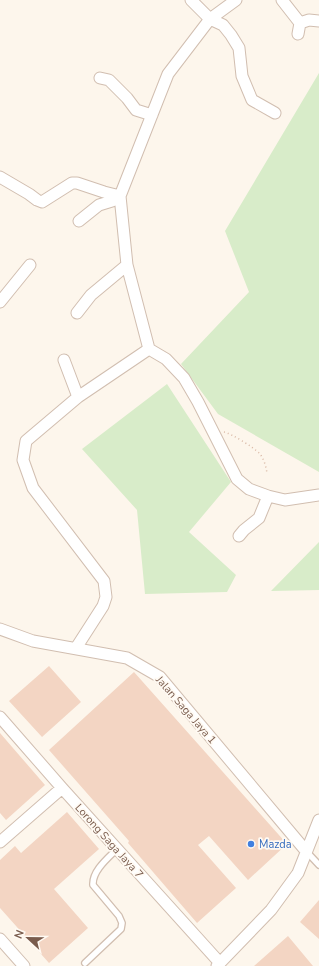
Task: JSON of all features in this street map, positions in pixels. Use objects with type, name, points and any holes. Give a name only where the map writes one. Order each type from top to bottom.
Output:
[{"type":"street","points":[[191,0],[210,19],[223,26],[231,35],[239,48],[242,76],[252,100],[275,113]]},
{"type":"street","points":[[236,0],[210,19],[168,74],[120,196],[127,266],[149,349],[166,359],[184,378],[198,402],[237,479],[249,489],[285,500],[319,495]]},
{"type":"street","points":[[282,0],[299,28],[309,20],[319,20]]},
{"type":"street","points":[[100,78],[109,80],[127,98],[136,110],[152,115]]},
{"type":"street","points":[[0,177],[42,202],[72,183],[78,183],[120,196]]},
{"type":"street","points":[[79,221],[99,205],[112,201],[120,196]]},
{"type":"street","points":[[0,302],[30,265]]},
{"type":"street","points":[[77,313],[85,302],[99,288],[127,266]]},
{"type":"street","points":[[76,648],[103,606],[106,597],[104,581],[33,488],[23,460],[26,441],[78,397],[149,349]]},
{"type":"street","points":[[64,360],[78,397]]},
{"type":"street","points":[[239,536],[259,518],[268,496]]},
{"type":"street","name":"Jalan Saga Jaya 1","points":[[0,629],[33,641],[127,658],[160,677],[306,851]]},
{"type":"street","name":"Lorong Saga Jaya 7","points":[[0,717],[218,965]]},
{"type":"street","points":[[0,842],[62,788]]},
{"type":"street","points":[[218,965],[271,910],[298,873],[319,820]]},
{"type":"street","points":[[0,939],[24,966]]},
{"type":"lane","points":[[85,963],[120,930],[122,923],[120,916],[93,885],[92,880],[107,859],[117,849]]},
{"type":"lane","points":[[306,851],[319,865]]},
{"type":"path","points":[[212,429],[231,434],[259,453],[266,467],[267,473]]},
{"type":"green space","points":[[319,73],[319,472],[218,414],[181,364],[249,292],[225,231]]},
{"type":"green space","points":[[167,384],[231,482],[189,532],[236,575],[227,592],[145,594],[137,510],[82,449]]},
{"type":"green space","points":[[319,542],[319,590],[271,591]]},
{"type":"building","points":[[49,666],[81,702],[42,737],[9,701]]},
{"type":"building","points":[[134,672],[287,844],[248,880],[209,836],[198,845],[236,888],[197,923],[128,843],[129,841],[49,750]]},
{"type":"building","points":[[0,733],[45,785],[6,820],[0,813]]},
{"type":"building","points":[[67,812],[99,849],[54,889],[88,928],[49,963],[0,908],[0,860],[15,846],[21,853]]},
{"type":"building","points":[[319,900],[319,939],[300,922]]},
{"type":"building","points":[[288,936],[313,966],[254,966]]},
{"type":"place","name":"Mazda","points":[[251,844]]}]
